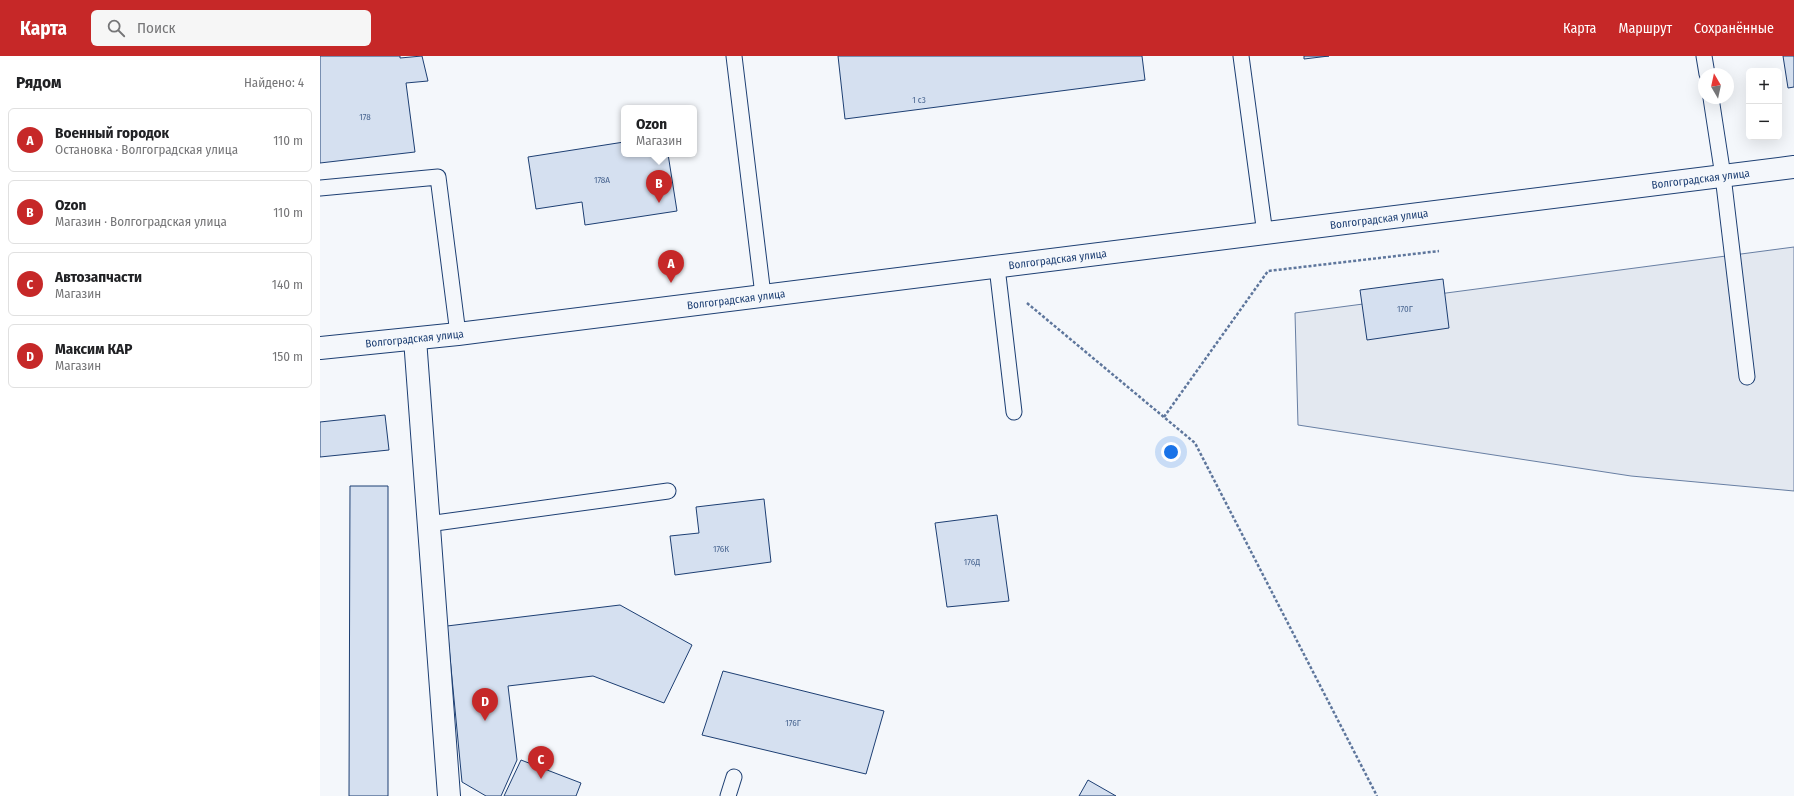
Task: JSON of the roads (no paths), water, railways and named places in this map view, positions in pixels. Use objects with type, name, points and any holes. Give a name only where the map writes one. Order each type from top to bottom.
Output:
[{"type":"street","name":"Волгоградская улица","points":[[320,348],[458,334],[1794,167]]},
{"type":"street","points":[[415,339],[449,796]]},
{"type":"lane","points":[[734,56],[763,295]]},
{"type":"lane","points":[[1241,56],[1265,234]]},
{"type":"lane","points":[[1704,56],[1706,68]]},
{"type":"lane","points":[[1712,104],[1723,176],[1747,377]]},
{"type":"lane","points":[[320,188],[438,177],[458,334]]},
{"type":"lane","points":[[997,267],[1014,412]]},
{"type":"lane","points":[[428,524],[668,492]]},
{"type":"lane","points":[[728,796],[734,777]]},
{"type":"place","name":"Ozon","points":[[659,203]]},
{"type":"place","name":"Военный городок","points":[[671,283]]},
{"type":"place","name":"Максим КАР","points":[[485,721]]},
{"type":"place","name":"Автозапчасти","points":[[541,779]]}]
